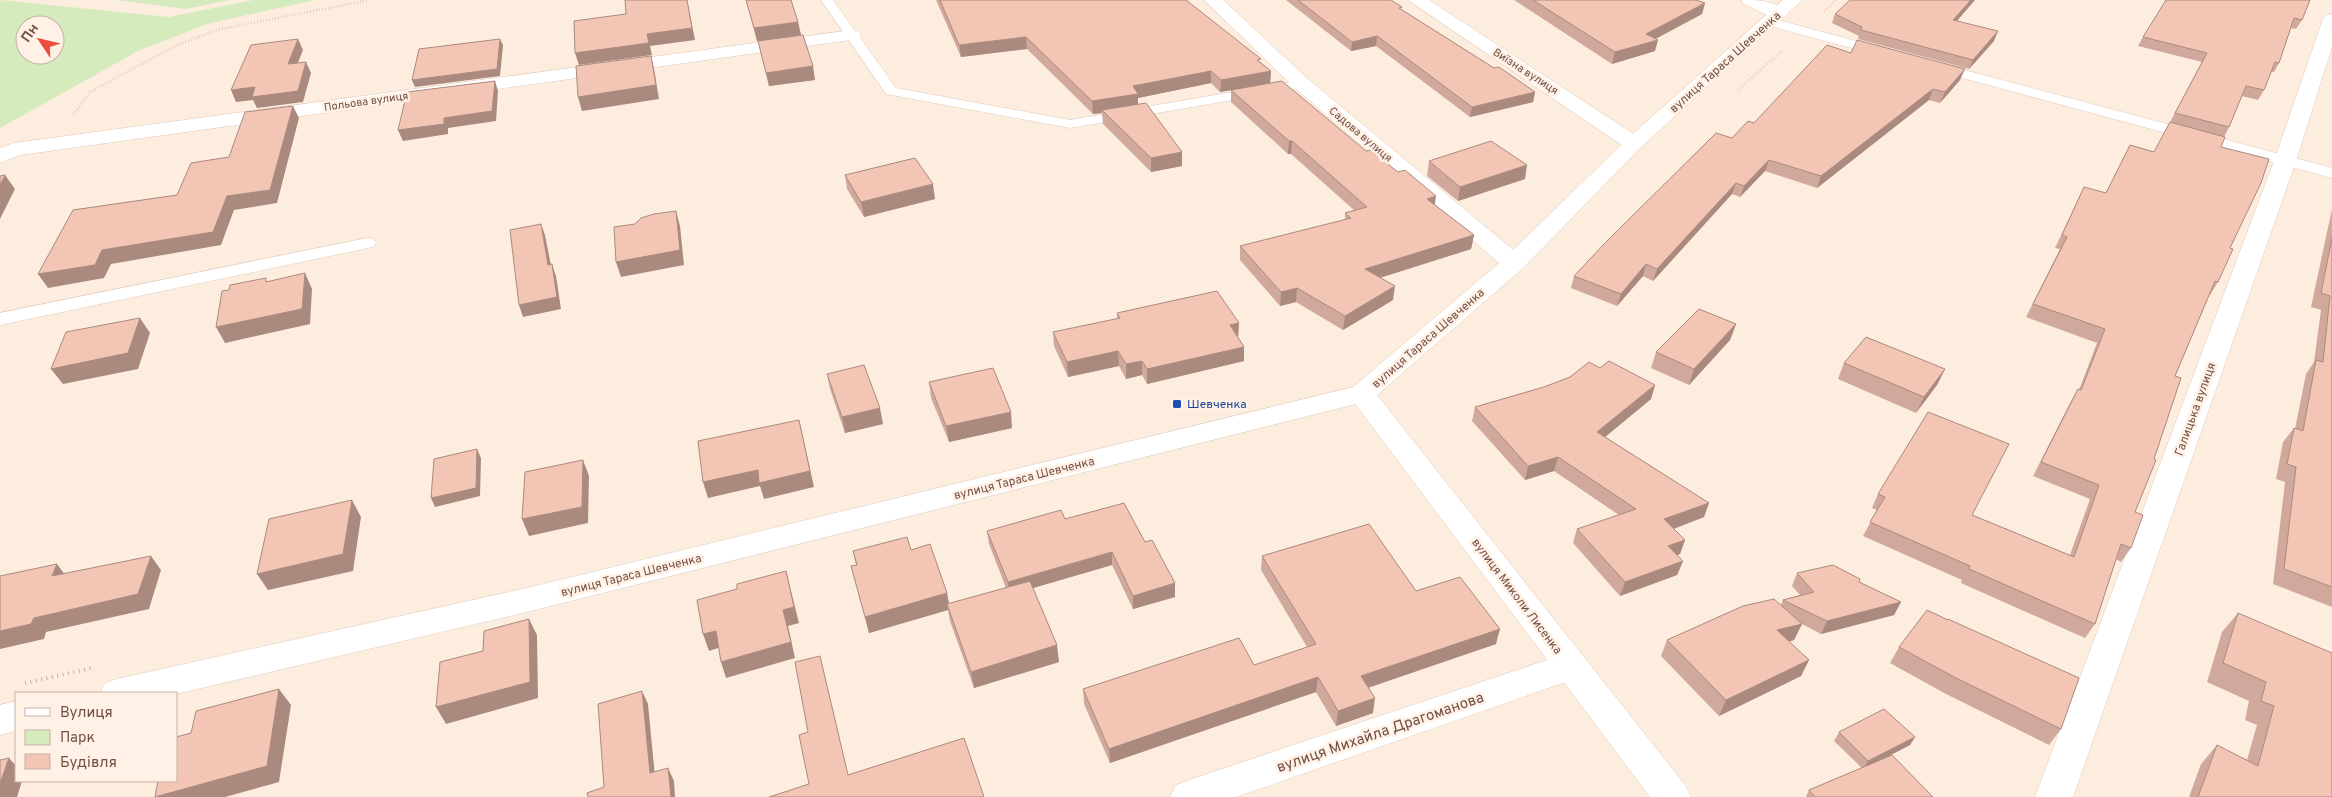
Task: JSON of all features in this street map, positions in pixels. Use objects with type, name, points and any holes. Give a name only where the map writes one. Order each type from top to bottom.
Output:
[{"type":"street","name":"Садова вулиця","points":[[1213,0],[1302,84],[1514,263]]},
{"type":"street","name":"Виїзна вулиця","points":[[1417,0],[1633,144]]},
{"type":"street","points":[[1750,0],[1781,12]]},
{"type":"street","name":"вулиця Тараса Шевченка","points":[[121,692],[531,599],[1362,394],[1514,263],[1633,144],[1781,12]]},
{"type":"street","name":"Галицька вулиця","points":[[2054,797],[2285,161],[2332,19]]},
{"type":"street","name":"Польова вулиця","points":[[0,157],[14,149],[852,35]]},
{"type":"street","name":"вулиця Миколи Лисенка","points":[[1362,394],[1672,797]]},
{"type":"street","name":"вулиця Михайла Драгоманова","points":[[1189,797],[1571,666]]},
{"type":"street","points":[[0,720],[15,703]]},
{"type":"lane","points":[[827,0],[891,91],[1070,124],[1302,84]]},
{"type":"lane","points":[[1781,12],[1891,54]]},
{"type":"lane","points":[[1920,62],[2332,174]]},
{"type":"lane","points":[[0,319],[366,243]]},
{"type":"path","points":[[71,118],[90,92],[179,44],[221,29],[369,0]]},
{"type":"path","points":[[37,692],[97,666]]},
{"type":"green space","points":[[0,0],[169,17],[253,0],[315,0],[207,24],[138,51],[0,128]]},
{"type":"green space","points":[[116,0],[230,0],[186,9]]},
{"type":"building","points":[[625,0],[687,0],[692,28],[647,34],[649,43],[575,53],[574,21],[626,14]]},
{"type":"building","points":[[746,0],[791,0],[798,22],[754,28]]},
{"type":"building","points":[[940,0],[1186,0],[1261,59],[1257,60],[1271,71],[1221,80],[1211,71],[1133,86],[1138,94],[1092,101],[1026,37],[959,45]]},
{"type":"building","points":[[1298,0],[1391,0],[1402,7],[1399,8],[1494,68],[1499,67],[1535,92],[1472,107],[1377,36],[1352,42]]},
{"type":"building","points":[[1533,0],[1696,0],[1705,3],[1646,34],[1658,40],[1615,52]]},
{"type":"building","points":[[1850,0],[1971,0],[1953,20],[1998,31],[1973,60],[1861,30],[1862,27],[1835,14]]},
{"type":"building","points":[[2166,0],[2310,0],[2302,20],[2294,18],[2279,63],[2275,62],[2264,90],[2246,86],[2229,127],[2175,113],[2207,53],[2143,37]]},
{"type":"building","points":[[803,35],[813,66],[766,73],[758,41]]},
{"type":"building","points":[[298,39],[288,64],[306,62],[298,91],[252,97],[255,87],[231,90],[251,45]]},
{"type":"building","points":[[500,39],[497,69],[412,80],[419,49]]},
{"type":"building","points":[[1857,40],[1965,69],[1945,92],[1933,89],[1821,176],[1769,160],[1744,186],[1736,183],[1657,269],[1646,264],[1621,294],[1574,276],[1716,133],[1732,138],[1748,121],[1754,123],[1827,45],[1851,53]]},
{"type":"building","points":[[651,56],[656,85],[578,97],[576,66]]},
{"type":"building","points":[[495,81],[492,111],[444,118],[444,124],[398,130],[407,92]]},
{"type":"building","points":[[1282,81],[1366,151],[1370,150],[1398,172],[1405,170],[1436,196],[1427,199],[1474,235],[1365,269],[1395,286],[1345,316],[1297,288],[1281,292],[1240,246],[1351,218],[1345,213],[1367,207],[1231,90]]},
{"type":"building","points":[[1146,103],[1182,152],[1151,158],[1102,110]]},
{"type":"building","points":[[293,106],[270,190],[227,196],[213,232],[102,250],[95,265],[38,274],[73,210],[177,195],[191,163],[229,157],[245,112]]},
{"type":"building","points":[[2170,122],[2225,137],[2221,147],[2269,159],[2261,183],[2230,248],[2233,249],[2218,282],[2215,281],[2175,376],[2181,378],[2154,459],[2156,460],[2135,512],[2143,515],[2131,548],[2121,544],[2095,624],[1969,569],[1970,566],[1870,522],[1885,497],[1878,494],[1928,412],[2009,444],[1972,515],[2074,557],[2099,485],[2041,462],[2078,389],[2081,390],[2105,329],[2033,304],[2067,237],[2062,235],[2084,187],[2106,193],[2130,145],[2154,152]]},
{"type":"building","points":[[1491,141],[1527,165],[1460,187],[1429,161]]},
{"type":"building","points":[[915,158],[933,184],[861,202],[845,175]]},
{"type":"building","points":[[5,175],[0,185],[0,176]]},
{"type":"building","points":[[676,211],[680,250],[616,262],[614,227],[635,224],[641,218],[654,214]]},
{"type":"building","points":[[541,224],[548,265],[552,264],[557,297],[519,305],[510,230]]},
{"type":"building","points":[[2332,238],[2332,587],[2284,569],[2296,467],[2287,464],[2294,428],[2303,431],[2316,360],[2323,362],[2330,296],[2321,293]]},
{"type":"building","points":[[305,273],[302,309],[216,327],[222,291],[229,290],[230,285],[266,278],[266,282]]},
{"type":"building","points":[[1217,291],[1239,323],[1230,325],[1244,347],[1147,369],[1142,361],[1126,364],[1118,351],[1067,362],[1053,332],[1120,318],[1117,313]]},
{"type":"building","points":[[1699,309],[1736,324],[1694,369],[1656,352]]},
{"type":"building","points":[[140,318],[128,353],[51,369],[66,332]]},
{"type":"building","points":[[1866,337],[1945,369],[1924,397],[1844,363]]},
{"type":"building","points":[[1609,361],[1655,385],[1597,432],[1709,503],[1664,519],[1685,540],[1668,546],[1683,561],[1625,582],[1577,529],[1636,509],[1558,457],[1528,466],[1475,407],[1544,387],[1570,377],[1589,362],[1600,368]]},
{"type":"building","points":[[864,365],[880,408],[842,417],[827,374]]},
{"type":"building","points":[[993,368],[1011,412],[946,426],[929,382]]},
{"type":"building","points":[[799,420],[810,471],[759,483],[758,470],[703,482],[698,441]]},
{"type":"building","points":[[477,449],[476,488],[431,498],[434,459]]},
{"type":"building","points":[[583,460],[582,507],[522,519],[525,472]]},
{"type":"building","points":[[352,500],[343,554],[257,574],[269,519]]},
{"type":"building","points":[[1124,503],[1145,542],[1152,540],[1175,583],[1133,596],[1112,552],[1008,582],[987,531],[1061,510],[1065,519]]},
{"type":"building","points":[[1369,524],[1416,591],[1460,577],[1500,629],[1361,676],[1375,698],[1338,711],[1318,677],[1109,749],[1083,689],[1239,638],[1254,665],[1316,644],[1262,556]]},
{"type":"building","points":[[907,537],[911,550],[930,544],[947,593],[865,617],[851,566],[857,565],[853,551]]},
{"type":"building","points":[[151,556],[138,594],[34,618],[31,624],[0,631],[0,576],[57,564],[52,576]]},
{"type":"building","points":[[1833,565],[1860,579],[1859,582],[1901,602],[1827,621],[1783,600],[1814,592],[1797,573]]},
{"type":"building","points":[[786,571],[794,607],[783,610],[791,642],[721,662],[716,631],[703,634],[697,600],[737,589],[737,584]]},
{"type":"building","points":[[1030,581],[1057,645],[971,672],[947,604]]},
{"type":"building","points":[[1774,599],[1802,624],[1777,630],[1809,660],[1726,700],[1667,640],[1743,606]]},
{"type":"building","points":[[1927,610],[2079,678],[2061,729],[1956,678],[1899,647]]},
{"type":"building","points":[[2238,613],[2332,653],[2332,797],[2198,797],[2217,745],[2258,766],[2274,706],[2261,701],[2266,682],[2223,663]]},
{"type":"building","points":[[529,619],[530,682],[436,707],[440,662],[483,651],[484,631]]},
{"type":"building","points":[[820,656],[848,775],[964,738],[984,797],[769,797],[809,784],[799,735],[808,732],[795,662]]},
{"type":"building","points":[[279,689],[267,766],[155,797],[158,782],[178,782],[178,736],[191,733],[196,711]]},
{"type":"building","points":[[642,691],[650,773],[668,768],[671,797],[588,797],[587,793],[604,787],[598,704]]},
{"type":"building","points":[[1884,709],[1915,737],[1868,761],[1839,732]]},
{"type":"building","points":[[1892,755],[1933,797],[1815,797],[1809,790]]},
{"type":"building","points":[[9,758],[0,783],[0,760]]},
{"type":"place","name":"Шевченка","points":[[1177,404]]}]
